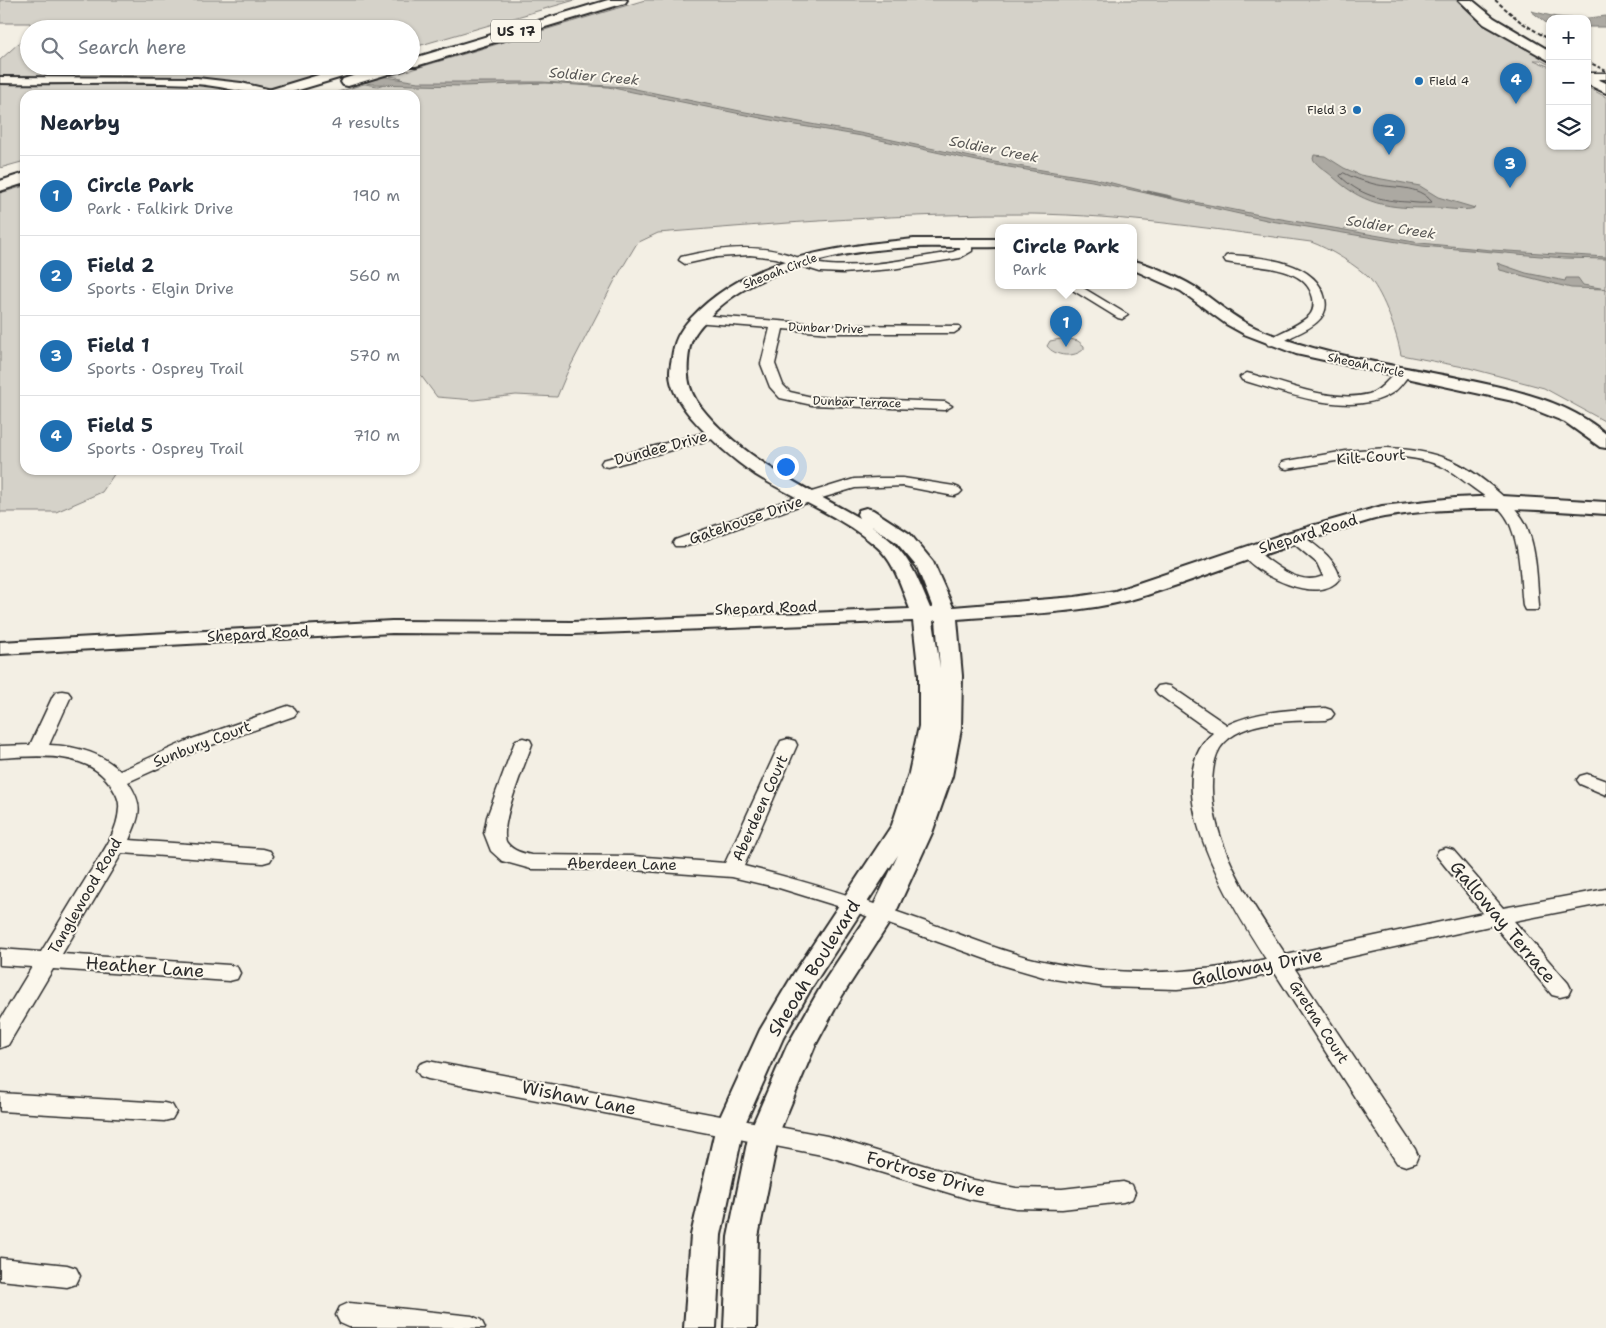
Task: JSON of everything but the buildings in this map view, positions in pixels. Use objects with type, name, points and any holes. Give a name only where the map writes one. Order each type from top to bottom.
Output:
[{"type":"main road","name":"US 17","points":[[420,49],[590,0]]},
{"type":"main road","name":"US 17","points":[[420,60],[622,0]]},
{"type":"main road","points":[[1465,0],[1489,20],[1546,55]]},
{"type":"main road","points":[[288,90],[323,82],[341,75]]},
{"type":"main road","points":[[311,90],[323,82],[343,83],[370,75]]},
{"type":"main road","points":[[1591,80],[1606,89]]},
{"type":"main road","points":[[0,173],[20,167]]},
{"type":"main road","points":[[0,186],[20,180]]},
{"type":"street","points":[[1591,78],[1606,76]]},
{"type":"street","points":[[0,80],[197,81],[241,86],[323,82]]},
{"type":"street","points":[[241,86],[256,90]]},
{"type":"street","name":"Sheoah Circle","points":[[932,608],[884,543],[853,522],[761,470],[715,434],[691,406],[680,387],[678,374],[682,344],[687,332],[699,319],[716,302],[732,290],[752,279],[798,262],[826,254],[896,245],[966,242],[995,244]]},
{"type":"street","points":[[685,260],[723,253],[759,252],[798,262]]},
{"type":"street","points":[[1230,259],[1260,261],[1280,266],[1294,271],[1317,289],[1320,298],[1320,310],[1313,319],[1273,342]]},
{"type":"street","name":"Sheoah Circle","points":[[1137,266],[1186,288],[1231,321],[1273,342],[1302,351],[1536,402],[1572,417],[1593,431],[1606,443]]},
{"type":"street","points":[[1077,289],[1122,314]]},
{"type":"street","name":"Dunbar Drive","points":[[699,319],[830,329],[954,329]]},
{"type":"street","name":"Dunbar Terrace","points":[[777,326],[768,364],[777,386],[785,395],[812,401],[945,406]]},
{"type":"street","points":[[1247,377],[1312,395],[1348,400],[1383,393],[1404,373]]},
{"type":"street","name":"Dundee Drive","points":[[608,463],[715,434]]},
{"type":"street","name":"Kilt Court","points":[[1287,465],[1381,453],[1408,453],[1427,456],[1447,464],[1502,502]]},
{"type":"street","name":"Gatehouse Drive","points":[[681,543],[810,497],[854,484],[904,482],[954,491]]},
{"type":"street","points":[[1502,502],[1518,525],[1524,545],[1531,606]]},
{"type":"street","name":"Shepard Road","points":[[0,648],[392,627],[572,628],[932,608],[1018,607],[1075,603],[1115,597],[1294,537],[1382,512],[1446,504],[1502,502],[1606,508]]},
{"type":"street","points":[[1249,553],[1281,576],[1297,583],[1313,585],[1324,583],[1332,578],[1331,571],[1325,562],[1294,537]]},
{"type":"street","name":"Sheoah Boulevard","points":[[700,1328],[706,1235],[730,1126],[770,1036],[803,980],[904,826],[921,772],[930,726],[932,608]]},
{"type":"street","name":"Sheoah Boulevard","points":[[740,1328],[743,1237],[764,1133],[801,1046],[832,990],[882,914],[920,833],[940,776],[950,730],[951,676],[932,608]]},
{"type":"street","points":[[1164,690],[1226,733]]},
{"type":"street","points":[[38,750],[62,696]]},
{"type":"street","name":"Sunbury Court","points":[[118,779],[196,744],[288,712]]},
{"type":"street","name":"Gretna Court","points":[[1325,714],[1277,717],[1250,722],[1226,733],[1213,743],[1206,760],[1202,782],[1212,838],[1223,869],[1243,907],[1406,1156]]},
{"type":"street","name":"Aberdeen Lane","points":[[523,744],[497,817],[494,833],[498,846],[510,856],[532,862],[669,864],[732,870],[781,882],[854,904]]},
{"type":"street","name":"Aberdeen Court","points":[[732,870],[788,745]]},
{"type":"street","name":"Tanglewood Road","points":[[0,752],[64,751],[84,758],[104,766],[118,779],[129,801],[126,820],[116,846],[0,1039]]},
{"type":"street","points":[[1587,780],[1606,789]]},
{"type":"street","points":[[116,846],[262,856]]},
{"type":"street","name":"Galloway Terrace","points":[[1446,855],[1560,989]]},
{"type":"street","name":"Galloway Drive","points":[[854,904],[1002,957],[1047,970],[1106,979],[1177,981],[1226,976],[1497,917],[1606,896]]},
{"type":"street","name":"Heather Lane","points":[[0,957],[229,973]]},
{"type":"street","name":"Wishaw Lane","points":[[428,1070],[730,1126]]},
{"type":"street","points":[[0,1102],[164,1112]]},
{"type":"street","name":"Fortrose Drive","points":[[730,1126],[827,1146],[969,1189],[1016,1198],[1062,1199],[1123,1192]]},
{"type":"street","points":[[0,1269],[67,1276]]},
{"type":"street","points":[[349,1315],[472,1328]]},
{"type":"shaded area","points":[[0,0],[575,0],[420,45],[420,20],[20,20],[20,23],[0,23]]},
{"type":"shaded area","points":[[645,0],[1460,0],[1546,57],[1546,63],[1534,60],[1546,65],[1546,150],[1591,150],[1591,89],[1606,97],[1606,422],[1544,388],[1469,368],[1401,355],[1389,315],[1370,279],[1342,258],[1326,248],[1311,242],[1137,220],[1032,214],[891,217],[658,233],[637,243],[615,280],[567,373],[557,397],[516,395],[474,400],[437,397],[420,374],[420,90],[344,90],[364,84],[378,86],[402,78],[390,76],[393,75],[420,75],[420,67]]},
{"type":"shaded area","points":[[20,42],[20,75],[319,75],[267,90],[20,90],[20,162],[0,168],[0,60]]},
{"type":"shaded area","points":[[20,187],[20,475],[114,475],[102,492],[56,512],[0,512],[0,193]]},
{"type":"shaded area","points":[[1066,338],[1078,341],[1084,346],[1084,349],[1076,354],[1065,355],[1051,350],[1047,346],[1050,341]]},
{"type":"water","points":[[1531,11],[1548,15],[1546,15],[1546,23]]},
{"type":"water","points":[[1606,16],[1606,27],[1591,27],[1591,18]]},
{"type":"water","points":[[334,75],[373,75],[418,82],[542,82],[626,87],[740,111],[865,134],[994,162],[1096,179],[1159,195],[1270,217],[1420,243],[1491,250],[1606,257],[1606,259],[1564,258],[1422,246],[1271,221],[1092,181],[991,164],[862,136],[790,124],[608,87],[546,83],[463,86],[371,84]]},
{"type":"water","points":[[1314,155],[1325,156],[1360,175],[1420,186],[1438,197],[1475,208],[1463,210],[1410,208],[1371,201],[1346,188],[1315,162],[1313,159]]},
{"type":"water","points":[[1497,263],[1526,273],[1565,281],[1566,278],[1578,278],[1583,285],[1606,289],[1571,288],[1500,270]]},
{"type":"waterway","name":"Soldier Creek","points":[[1148,192],[1171,197]]},
{"type":"railway","points":[[1495,0],[1521,22],[1546,38]]},
{"type":"railway","points":[[1591,63],[1606,71]]},
{"type":"place","name":"Field 4","points":[[1419,81]]},
{"type":"place","name":"Field 5","points":[[1516,104]]},
{"type":"place","name":"Field 3","points":[[1357,110]]},
{"type":"place","name":"Field 2","points":[[1389,155]]},
{"type":"place","name":"Field 1","points":[[1510,188]]},
{"type":"place","name":"Circle Park","points":[[1066,347]]}]
